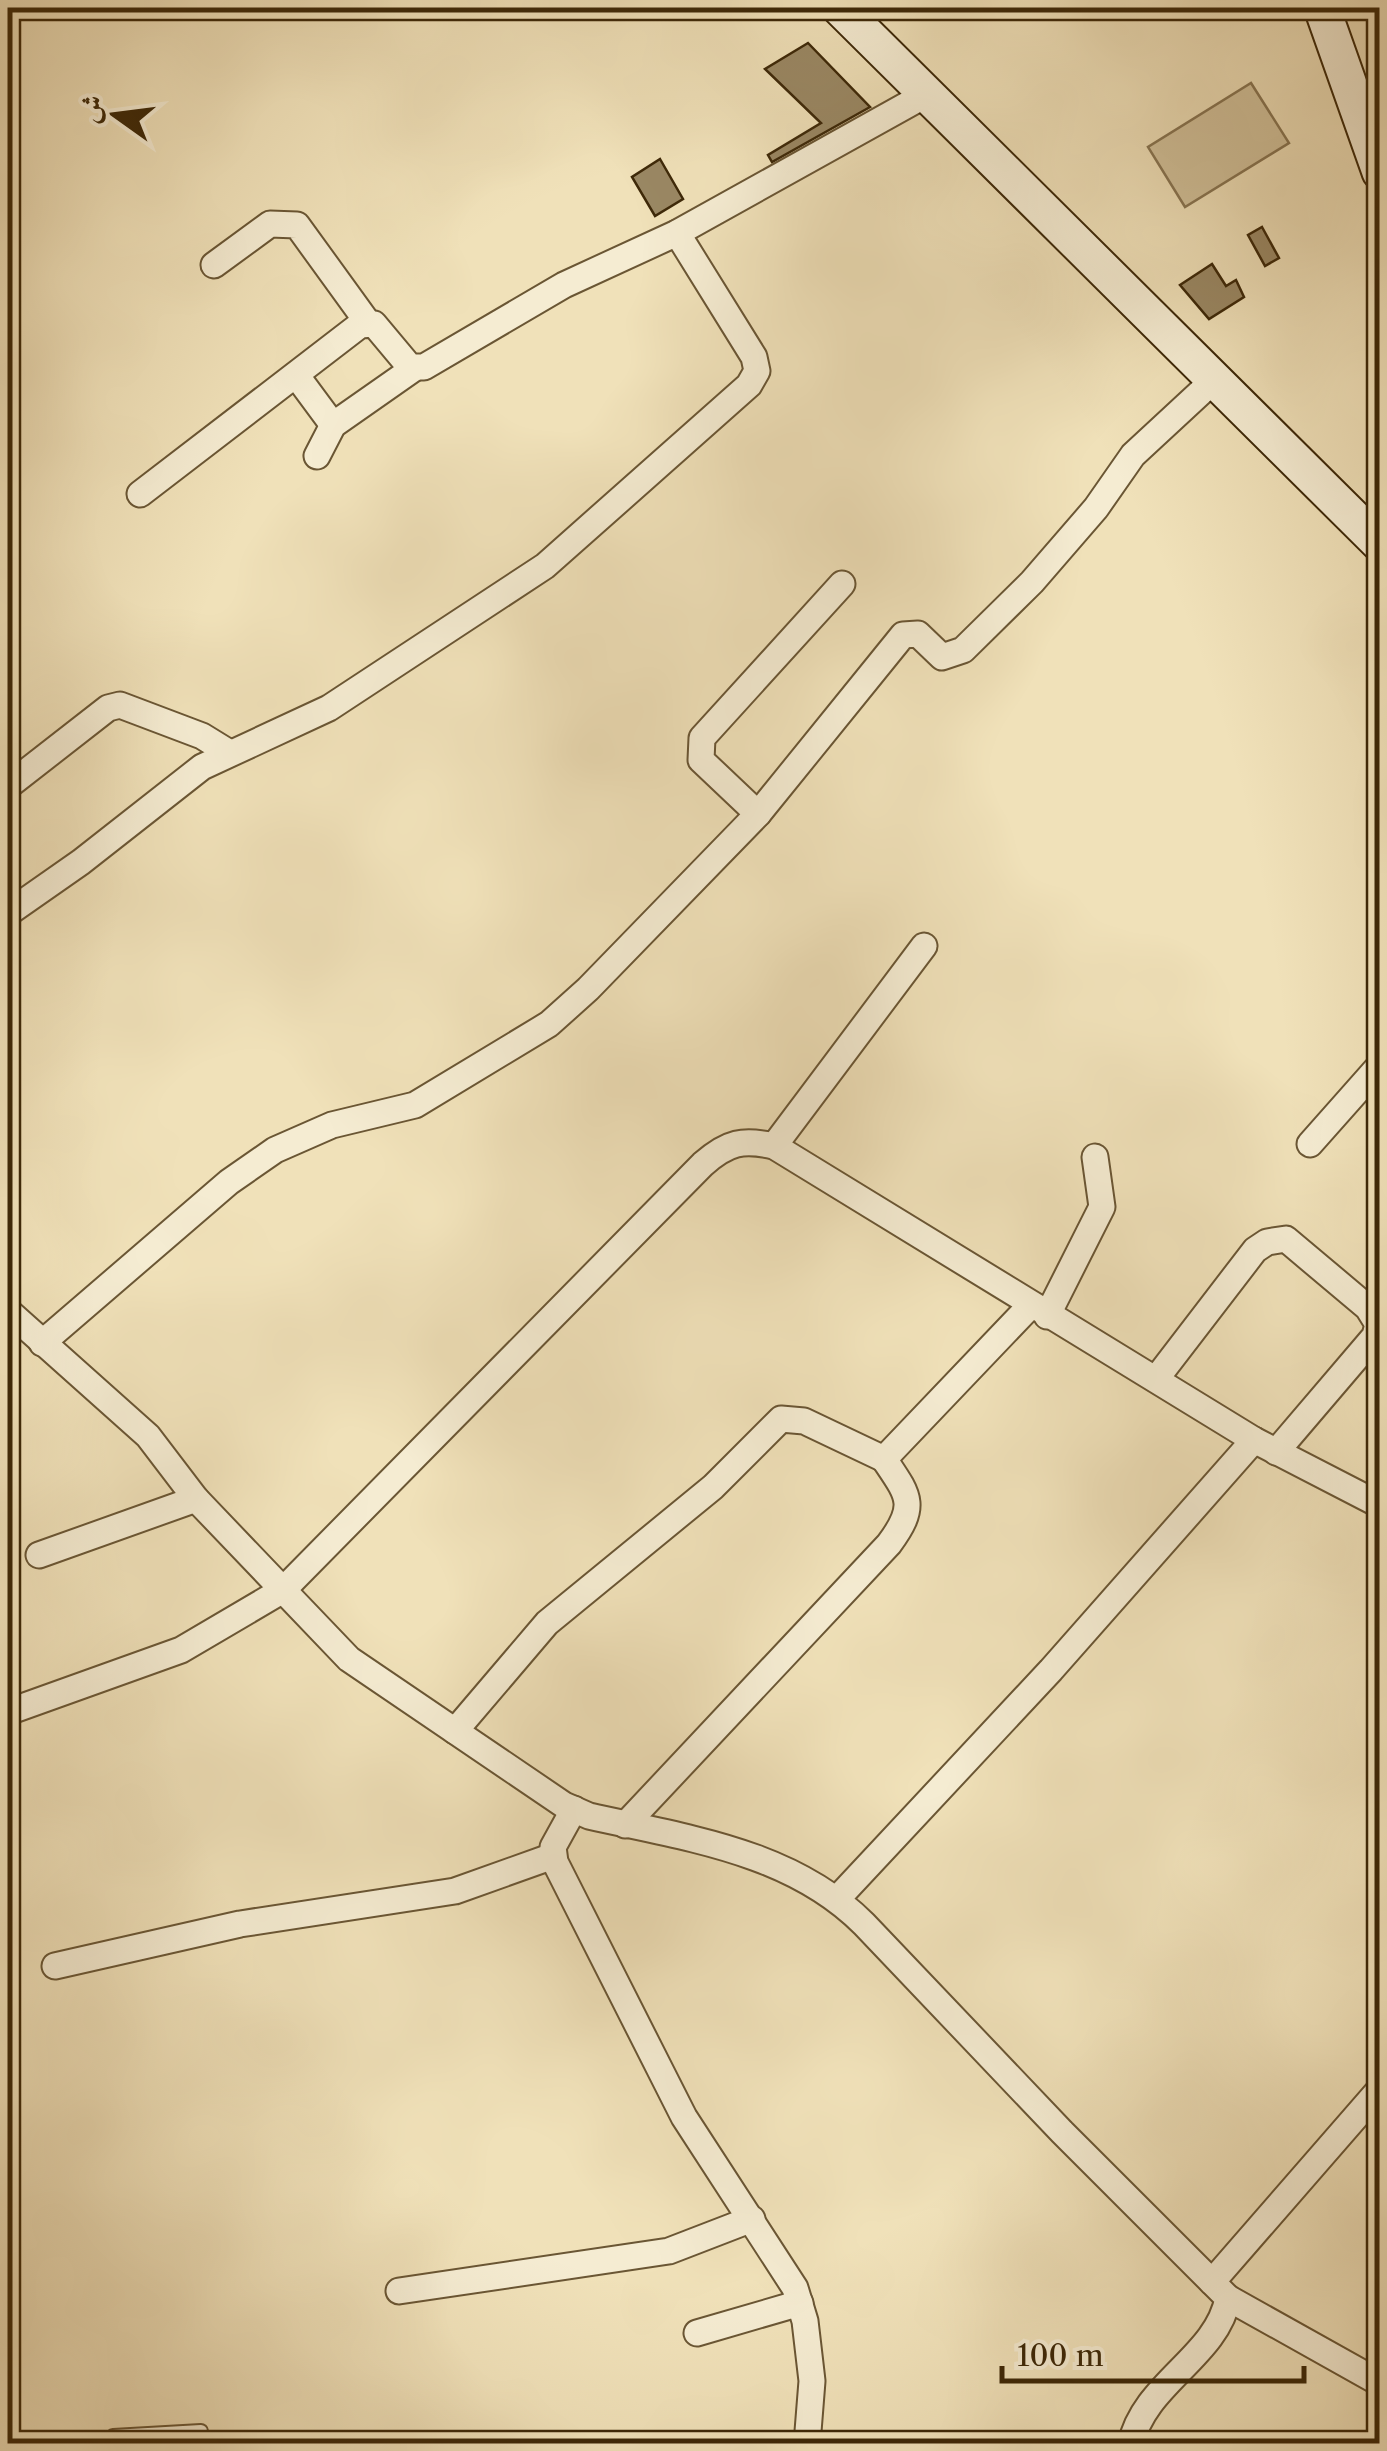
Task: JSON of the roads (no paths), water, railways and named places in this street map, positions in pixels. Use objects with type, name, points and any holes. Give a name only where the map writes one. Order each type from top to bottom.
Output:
[{"type":"main road","points":[[840,8],[1380,544]]},
{"type":"main road","points":[[1322,8],[1380,172]]},
{"type":"street","points":[[318,456],[324,434],[333,425],[413,369],[438,360],[586,273],[677,233],[924,95]]},
{"type":"street","points":[[214,265],[270,224],[297,225],[368,323],[383,332],[413,369]]},
{"type":"street","points":[[8,913],[81,862],[202,766],[329,708],[545,566],[749,384],[756,372],[754,357],[677,233]]},
{"type":"street","points":[[140,494],[368,323]]},
{"type":"street","points":[[296,376],[333,425]]},
{"type":"street","points":[[42,1343],[229,1182],[275,1150],[332,1125],[415,1105],[549,1024],[758,814],[903,635],[918,634],[942,657],[963,650],[1052,560],[1133,454],[1214,380]]},
{"type":"street","points":[[758,814],[701,760],[698,749],[702,738],[842,584]]},
{"type":"street","points":[[8,786],[108,708],[120,704],[202,736],[228,752]]},
{"type":"street","points":[[774,1146],[924,946]]},
{"type":"street","points":[[1310,1144],[1380,1065]]},
{"type":"street","points":[[8,1712],[181,1650],[283,1590],[703,1164],[722,1148],[744,1140],[774,1146],[1265,1446],[1380,1506]]},
{"type":"street","points":[[884,1459],[1039,1311],[1102,1207],[1094,1157]]},
{"type":"street","points":[[838,1898],[1265,1446],[1375,1336],[1378,1324],[1368,1308],[1286,1239],[1267,1242],[1255,1250],[1156,1379]]},
{"type":"street","points":[[10,1317],[148,1436],[196,1500],[368,1675],[574,1810],[771,1861],[838,1898],[1220,2290],[1380,2383]]},
{"type":"street","points":[[456,1731],[547,1623],[713,1487],[781,1420],[804,1421],[884,1459],[906,1492],[905,1522],[625,1825]]},
{"type":"street","points":[[39,1555],[196,1500]]},
{"type":"street","points":[[574,1810],[553,1847],[553,1856],[684,2117],[786,2270],[800,2304],[812,2381],[807,2444]]},
{"type":"street","points":[[55,1966],[240,1924],[456,1891],[553,1856]]},
{"type":"street","points":[[1131,2444],[1143,2408],[1220,2323],[1220,2290],[1380,2089]]},
{"type":"street","points":[[399,2291],[669,2251],[752,2219]]},
{"type":"street","points":[[697,2334],[800,2304]]},
{"type":"lane","points":[[106,2444],[113,2436],[200,2432]]}]
